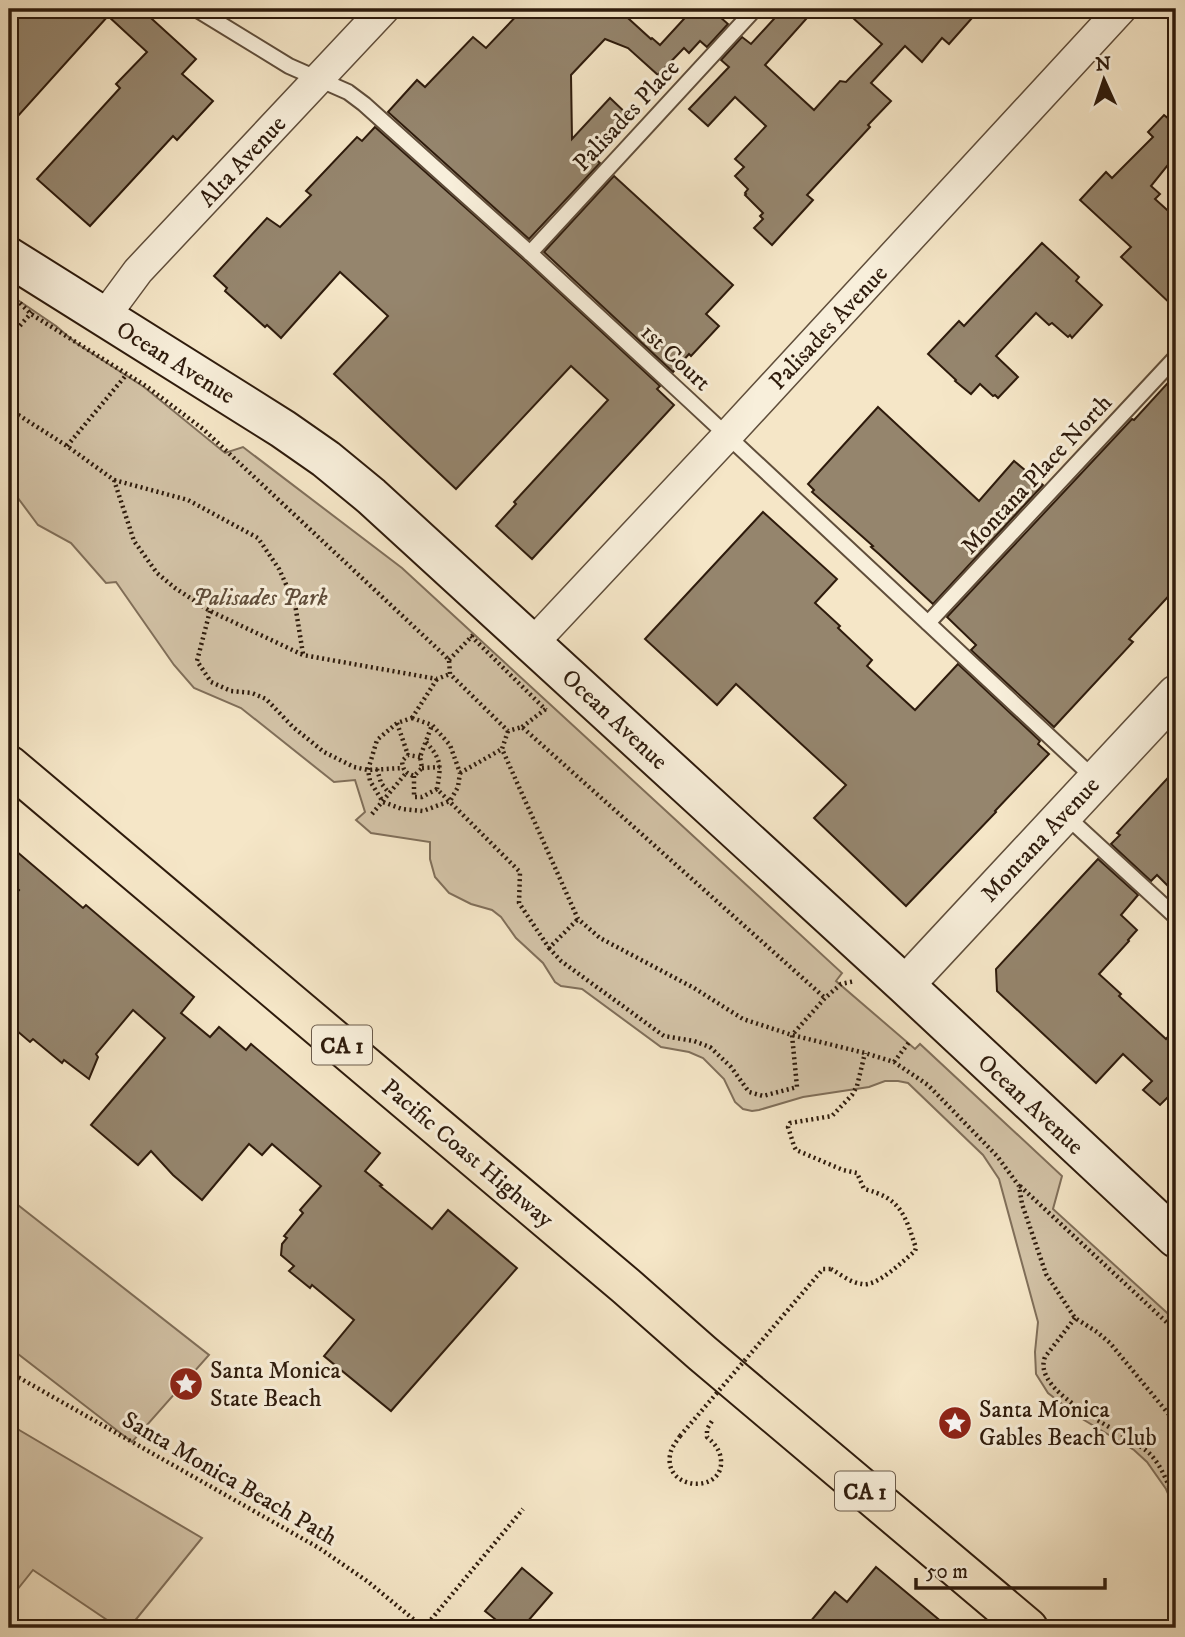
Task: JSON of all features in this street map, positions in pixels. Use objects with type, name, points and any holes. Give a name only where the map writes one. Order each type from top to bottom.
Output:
[{"type":"highway","name":"Pacific Coast Highway","points":[[9,765],[1028,1628]]},
{"type":"main road","name":"Ocean Avenue","points":[[9,257],[284,429],[371,496],[905,985],[1176,1238]]},
{"type":"street","name":"Alta Avenue","points":[[104,317],[138,271],[384,9]]},
{"type":"street","name":"Palisades Avenue","points":[[533,644],[1121,9]]},
{"type":"street","name":"Montana Avenue","points":[[905,985],[1176,694]]},
{"type":"lane","name":"1st Court","points":[[196,9],[289,66],[348,92],[363,104],[530,253],[1096,780]]},
{"type":"lane","name":"Palisades Place","points":[[530,253],[755,9]]},
{"type":"lane","name":"Montana Place North","points":[[928,623],[1176,357]]},
{"type":"lane","points":[[1064,814],[1176,917]]},
{"type":"path","points":[[14,297],[30,314],[127,374],[203,429],[449,660],[450,674],[508,731]]},
{"type":"path","points":[[9,338],[36,309]]},
{"type":"path","points":[[67,446],[132,368]]},
{"type":"path","points":[[9,409],[114,480],[188,500],[258,538],[279,569],[295,604],[303,655]]},
{"type":"path","points":[[114,480],[134,541],[157,572],[175,588],[210,611],[303,655],[437,679],[450,674]]},
{"type":"path","points":[[210,611],[197,661],[211,682],[230,691],[252,693],[266,699],[293,727],[324,752],[354,767],[404,771],[414,776]]},
{"type":"path","points":[[449,660],[475,630]]},
{"type":"path","points":[[471,636],[547,710]]},
{"type":"path","points":[[412,718],[437,679]]},
{"type":"path","points":[[508,731],[523,727],[547,710],[552,702]]},
{"type":"path","points":[[412,718],[432,725],[450,745],[460,773],[458,787],[450,801],[423,811],[383,802],[370,781],[368,769],[377,740],[397,723],[412,718]]},
{"type":"path","points":[[397,723],[408,755]]},
{"type":"path","points":[[422,768],[419,757],[432,725]]},
{"type":"path","points":[[523,727],[825,998]]},
{"type":"path","points":[[460,773],[502,749],[508,731]]},
{"type":"path","points":[[426,742],[437,754],[440,767],[437,789]]},
{"type":"path","points":[[502,749],[578,919],[600,938],[694,988],[743,1019],[894,1062],[928,1085],[997,1156],[1019,1186],[1176,1331]]},
{"type":"path","points":[[408,755],[419,757]]},
{"type":"path","points":[[372,814],[404,771],[402,761],[408,755]]},
{"type":"path","points":[[437,789],[422,797],[414,797],[414,776],[422,768],[440,767]]},
{"type":"path","points":[[377,769],[381,783],[389,793]]},
{"type":"path","points":[[437,789],[520,872],[519,903],[561,961],[664,1036],[694,1041],[710,1047],[732,1067],[749,1091],[763,1096],[797,1087],[792,1035],[841,984],[855,981]]},
{"type":"path","points":[[549,948],[578,919]]},
{"type":"path","points":[[894,1062],[910,1041]]},
{"type":"path","points":[[712,1421],[706,1429],[707,1437],[720,1453],[722,1465],[713,1479],[692,1485],[679,1479],[672,1472],[669,1463],[670,1453],[680,1436],[823,1269],[831,1269],[865,1285],[874,1283],[915,1251],[900,1208],[885,1196],[864,1189],[857,1173],[843,1170],[796,1150],[788,1126],[790,1123],[832,1116],[852,1096],[865,1054]]},
{"type":"path","points":[[1019,1186],[1022,1204],[1046,1274],[1075,1318],[1110,1343],[1176,1423]]},
{"type":"path","points":[[1075,1318],[1045,1357],[1045,1373],[1052,1386],[1108,1427],[1139,1445],[1152,1457],[1176,1503]]},
{"type":"path","name":"Santa Monica Beach Path","points":[[9,1372],[319,1548],[367,1581],[424,1628]]},
{"type":"path","points":[[424,1628],[523,1509]]},
{"type":"green space","name":"Palisades Park","points":[[9,294],[76,343],[144,387],[225,453],[243,447],[402,568],[842,973],[836,981],[915,1049],[920,1044],[1062,1176],[1053,1209],[1176,1321],[1176,1512],[1166,1489],[1147,1462],[1134,1450],[1079,1417],[1048,1393],[1036,1374],[1038,1322],[999,1179],[983,1155],[908,1083],[885,1081],[869,1087],[803,1097],[759,1110],[743,1109],[735,1102],[724,1079],[703,1058],[689,1052],[661,1047],[582,989],[561,986],[555,982],[543,963],[516,938],[501,917],[492,910],[471,904],[449,893],[435,877],[430,859],[430,842],[371,833],[356,820],[365,812],[355,780],[334,782],[241,708],[194,688],[174,665],[116,582],[106,583],[71,543],[38,525],[9,486]]},
{"type":"green space","points":[[9,1198],[209,1355],[132,1442],[9,1347]]},
{"type":"green space","points":[[9,1424],[202,1538],[129,1628],[119,1628],[33,1570],[9,1600]]},
{"type":"building","points":[[9,9],[141,9],[196,59],[182,74],[213,101],[177,140],[173,136],[90,226],[37,179],[120,88],[116,84],[147,52],[108,16],[9,126]]},
{"type":"building","points":[[523,9],[618,9],[660,45],[693,9],[711,9],[728,24],[707,47],[700,41],[689,53],[684,48],[658,75],[628,48],[605,39],[571,75],[572,139],[610,98],[630,117],[593,157],[600,163],[529,239],[388,112],[417,80],[425,87],[473,37],[486,48]]},
{"type":"building","points":[[783,9],[815,9],[765,65],[814,110],[840,81],[846,82],[882,44],[843,9],[980,9],[949,44],[942,38],[922,62],[905,46],[871,83],[891,101],[807,195],[813,200],[772,245],[754,228],[763,219],[760,216],[763,213],[745,195],[748,189],[735,176],[744,167],[735,159],[766,126],[735,97],[708,126],[689,109],[729,67],[721,60],[742,37],[751,44]]},
{"type":"building","points":[[1164,115],[1176,125],[1176,155],[1151,186],[1160,194],[1155,199],[1176,218],[1176,309],[1121,257],[1131,247],[1080,200],[1106,172],[1112,178],[1153,137],[1148,132]]},
{"type":"building","points":[[375,127],[660,386],[657,389],[674,405],[532,559],[496,526],[516,504],[514,502],[608,400],[571,366],[456,489],[334,374],[388,316],[340,272],[281,338],[225,291],[227,288],[214,276],[267,218],[280,227],[311,195],[306,191],[357,137],[362,141]]},
{"type":"building","points":[[614,176],[733,285],[706,314],[719,326],[673,372],[544,252]]},
{"type":"building","points":[[1042,243],[1079,277],[1076,281],[1102,305],[1072,338],[1052,323],[1049,325],[1036,313],[996,356],[1018,377],[998,398],[980,384],[971,394],[928,354],[959,321],[964,326]]},
{"type":"building","points":[[1176,374],[1176,588],[1129,639],[1133,642],[1054,727],[971,650],[976,645],[947,617]]},
{"type":"building","points":[[878,407],[979,501],[1014,461],[1043,485],[933,604],[812,492],[814,490],[808,484]]},
{"type":"building","points":[[763,512],[837,579],[815,603],[872,660],[867,666],[915,710],[958,664],[1040,741],[1038,744],[1049,754],[906,906],[814,818],[846,785],[736,684],[717,705],[645,639]]},
{"type":"building","points":[[1176,769],[1176,894],[1157,875],[1151,881],[1111,844],[1120,835],[1117,833]]},
{"type":"building","points":[[9,845],[83,908],[86,905],[194,997],[181,1013],[210,1037],[219,1027],[246,1050],[251,1044],[380,1153],[365,1171],[382,1185],[380,1186],[432,1229],[448,1210],[517,1268],[391,1411],[324,1356],[354,1320],[312,1285],[310,1288],[289,1271],[294,1266],[281,1255],[282,1244],[287,1238],[284,1236],[303,1213],[300,1210],[321,1186],[272,1144],[262,1155],[249,1144],[202,1200],[151,1151],[138,1165],[91,1125],[165,1038],[133,1010],[96,1054],[98,1057],[89,1079],[64,1060],[62,1063],[33,1039],[30,1042],[9,1024],[9,902],[19,890],[9,881]]},
{"type":"building","points":[[1098,859],[1138,895],[1121,915],[1137,930],[1099,974],[1166,1039],[1176,1028],[1176,1089],[1160,1105],[1143,1090],[1152,1081],[1123,1054],[1096,1083],[997,991],[996,969]]},
{"type":"building","points":[[876,1567],[949,1628],[805,1628],[835,1592],[847,1602]]},
{"type":"building","points":[[522,1568],[552,1593],[522,1628],[487,1628],[495,1619],[485,1611]]},
{"type":"place","name":"Santa Monica State Beach","points":[[186,1384]]},
{"type":"place","name":"Santa Monica Gables Beach Club","points":[[955,1423]]}]
